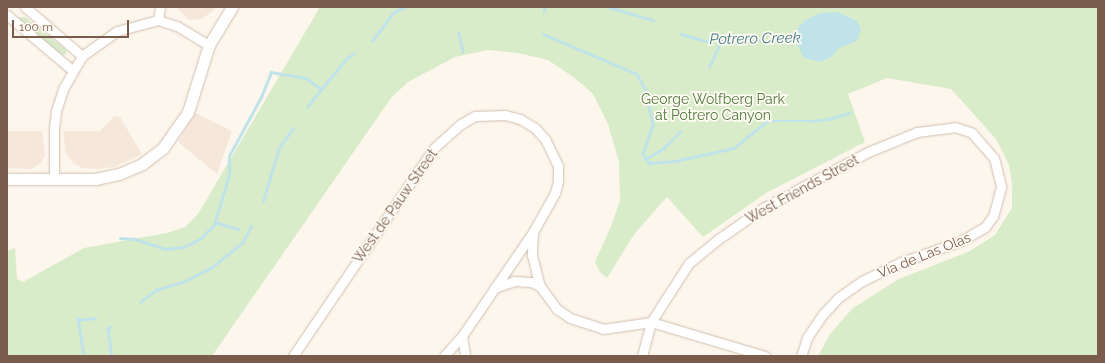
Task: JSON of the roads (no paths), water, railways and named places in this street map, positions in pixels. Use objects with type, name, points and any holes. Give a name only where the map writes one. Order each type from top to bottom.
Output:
[{"type":"street","points":[[25,7],[82,56]]},
{"type":"street","points":[[158,20],[160,7]]},
{"type":"street","points":[[7,179],[95,179],[119,174],[142,164],[163,148],[188,112],[209,44],[232,7]]},
{"type":"street","points":[[7,15],[72,70]]},
{"type":"street","points":[[54,180],[54,128],[56,111],[72,70],[82,56],[117,31],[158,20],[177,26],[209,44]]},
{"type":"street","name":"West de Pauw Street","points":[[293,356],[419,166],[434,148],[451,132],[475,116],[490,114],[520,119],[535,128],[553,152],[558,166],[555,193],[533,232],[462,336],[444,356]]},
{"type":"street","name":"West Friends Street","points":[[642,356],[651,322],[689,263],[717,240],[763,208],[868,152],[917,132],[955,127],[972,134],[994,158]]},
{"type":"street","name":"Via de Las Olas","points":[[801,356],[807,338],[823,314],[838,298],[862,281],[901,262],[961,241],[985,228],[993,216],[1002,187],[994,158]]},
{"type":"street","points":[[533,232],[532,255],[538,285],[557,309],[585,324],[603,329],[651,322],[765,356]]},
{"type":"street","points":[[494,288],[514,281],[538,285]]},
{"type":"street","points":[[462,336],[465,356]]},
{"type":"water","points":[[837,12],[857,21],[861,29],[857,41],[839,48],[831,57],[821,62],[804,58],[795,41],[796,31],[804,21],[820,13]]},
{"type":"waterway","name":"Potrero Creek","points":[[372,41],[394,12],[405,7]]},
{"type":"waterway","points":[[544,7],[544,12]]},
{"type":"waterway","name":"Potrero Creek","points":[[608,7],[653,20]]},
{"type":"waterway","points":[[459,33],[463,52]]},
{"type":"waterway","points":[[543,34],[637,74],[646,91],[653,125],[643,154],[649,163],[675,161],[734,148],[767,121],[812,121],[829,119],[849,113]]},
{"type":"waterway","name":"Potrero Creek","points":[[681,34],[706,41],[798,41]]},
{"type":"waterway","points":[[709,67],[721,41]]},
{"type":"waterway","name":"Potrero Creek","points":[[307,107],[346,59],[353,54]]},
{"type":"waterway","points":[[120,238],[135,239],[165,249],[184,247],[200,239],[214,225],[229,175],[229,156],[261,97],[271,72],[306,78],[321,89]]},
{"type":"waterway","name":"Potrero Creek","points":[[263,201],[279,148],[293,128]]},
{"type":"waterway","points":[[645,159],[664,148],[680,132]]},
{"type":"waterway","points":[[215,222],[238,229]]},
{"type":"waterway","name":"Potrero Creek","points":[[140,302],[156,290],[183,282],[211,268],[242,243],[251,226]]},
{"type":"waterway","points":[[78,318],[84,356]]},
{"type":"waterway","points":[[79,320],[95,318]]},
{"type":"waterway","name":"Potrero Creek","points":[[111,327],[108,329],[112,356]]},
{"type":"park label","name":"George Wolfberg Park at Potrero Canyon","points":[[713,108]]}]
